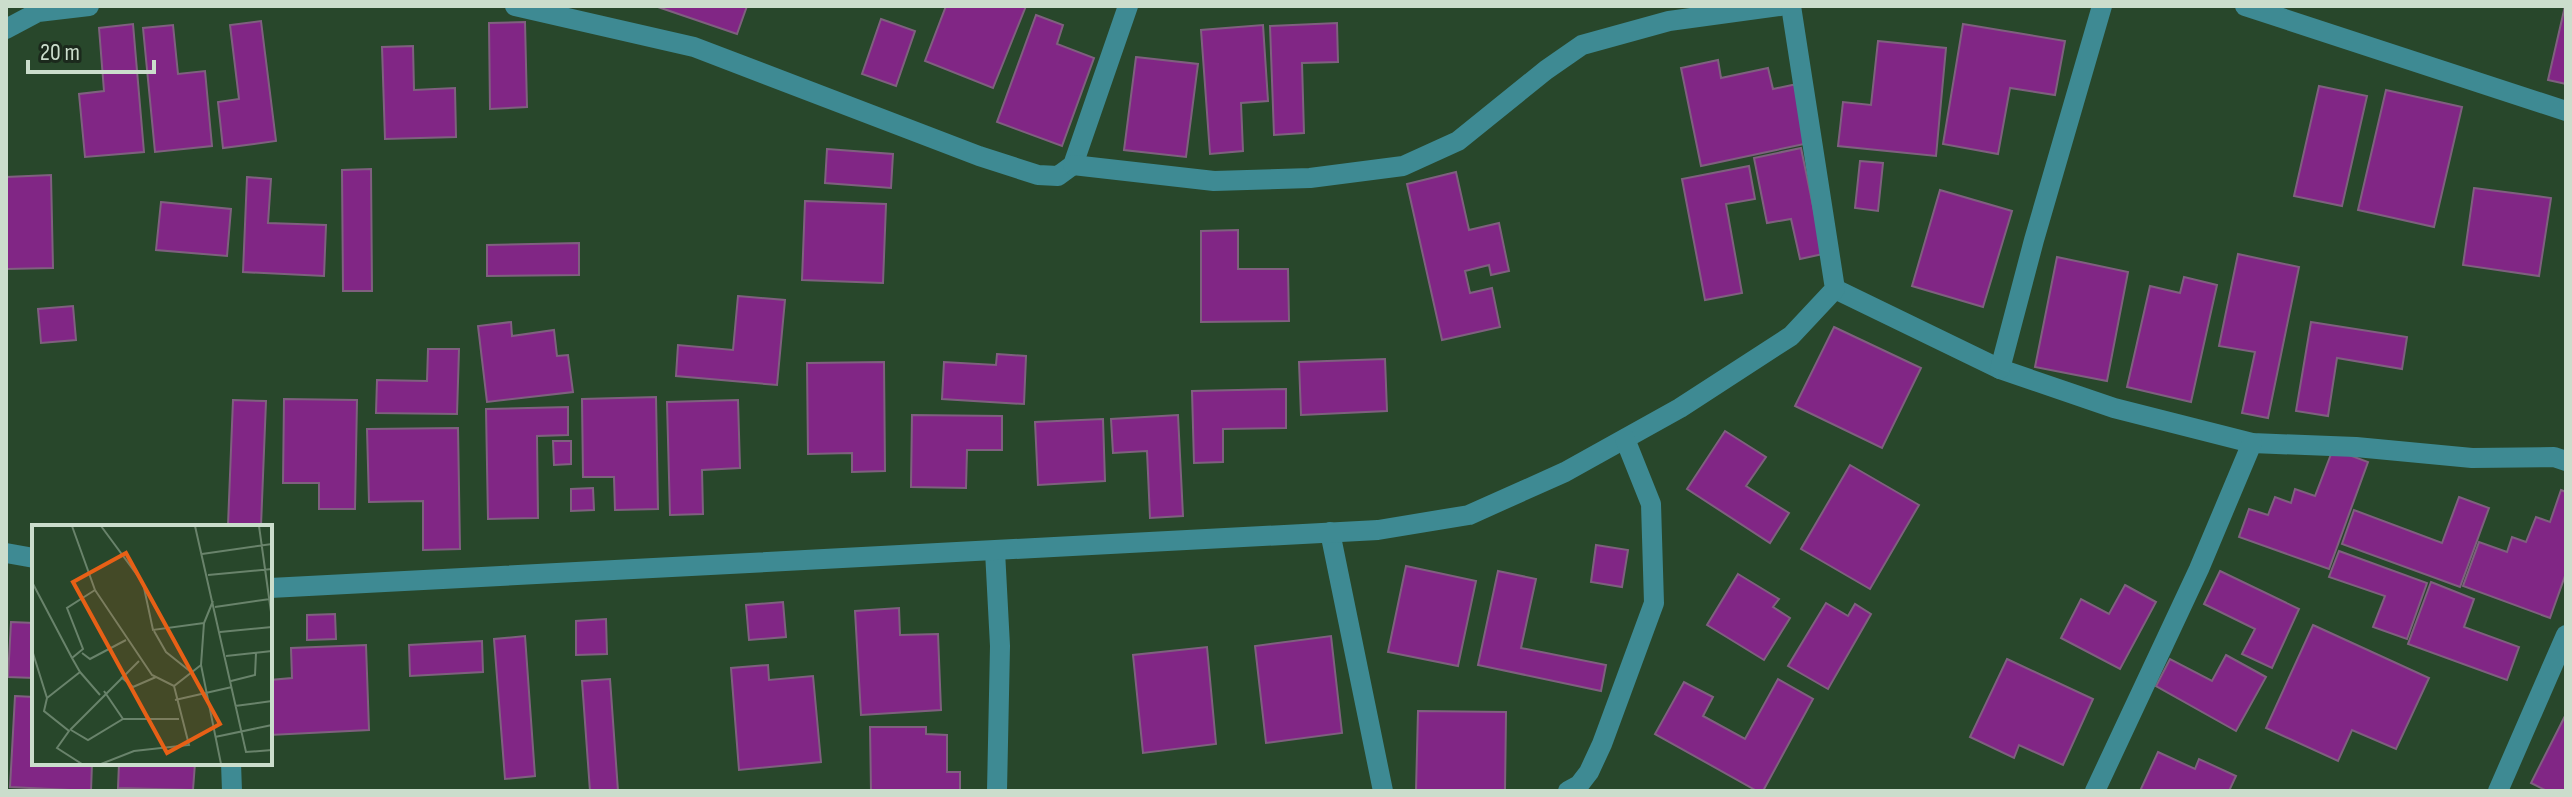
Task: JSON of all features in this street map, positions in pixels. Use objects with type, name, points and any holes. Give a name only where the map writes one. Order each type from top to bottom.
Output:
[{"type":"street","points":[[6,29],[38,12],[89,6]]},
{"type":"street","points":[[515,6],[694,47],[979,156],[1038,175],[1058,176],[1073,165],[1128,6]]},
{"type":"street","points":[[1073,165],[1214,181],[1310,178],[1403,166],[1458,141],[1582,45],[1669,21],[1780,6]]},
{"type":"street","points":[[1791,6],[1835,289]]},
{"type":"street","points":[[2000,369],[2102,6]]},
{"type":"street","points":[[2245,6],[2566,111]]},
{"type":"street","points":[[1835,289],[2000,369],[2114,408],[2252,443],[2356,447],[2472,458],[2554,457],[2566,461]]},
{"type":"street","points":[[272,588],[1378,530],[1469,515],[1565,472],[1680,408],[1791,336],[1835,289]]},
{"type":"street","points":[[1568,791],[1579,785],[1589,772],[1602,744],[1654,603],[1651,504],[1625,439]]},
{"type":"street","points":[[2095,791],[2199,569],[2252,443]]},
{"type":"street","points":[[1330,532],[1383,791]]},
{"type":"street","points":[[995,551],[1000,646],[997,791]]},
{"type":"street","points":[[6,553],[32,558]]},
{"type":"street","points":[[2498,791],[2566,635]]},
{"type":"street","points":[[231,765],[232,791]]},
{"type":"building","points":[[655,6],[747,6],[737,34]]},
{"type":"building","points":[[946,6],[1026,6],[993,88],[925,61]]},
{"type":"building","points":[[2566,6],[2566,84],[2548,80]]},
{"type":"building","points":[[1036,15],[1063,25],[1057,44],[1094,58],[1062,146],[997,122]]},
{"type":"building","points":[[881,19],[915,31],[896,86],[862,74]]},
{"type":"building","points":[[261,21],[276,141],[223,148],[218,102],[239,99],[230,25]]},
{"type":"building","points":[[525,22],[527,107],[490,109],[489,23]]},
{"type":"building","points":[[1337,23],[1338,62],[1302,63],[1304,133],[1274,135],[1270,26]]},
{"type":"building","points":[[133,24],[144,152],[85,157],[79,94],[104,91],[99,28]]},
{"type":"building","points":[[1963,24],[2065,41],[2055,95],[2010,88],[1998,154],[1943,144]]},
{"type":"building","points":[[173,25],[178,74],[205,71],[212,146],[155,152],[143,28]]},
{"type":"building","points":[[1263,25],[1268,101],[1241,103],[1243,151],[1210,154],[1201,30]]},
{"type":"building","points":[[1878,41],[1946,48],[1936,156],[1838,146],[1843,102],[1871,105]]},
{"type":"building","points":[[413,46],[414,90],[455,88],[456,137],[385,139],[382,47]]},
{"type":"building","points":[[1136,57],[1198,64],[1186,157],[1124,150]]},
{"type":"building","points":[[1718,60],[1721,78],[1768,68],[1773,89],[1797,84],[1809,143],[1701,166],[1681,68]]},
{"type":"building","points":[[2319,86],[2367,96],[2342,206],[2294,196]]},
{"type":"building","points":[[2386,90],[2462,107],[2434,227],[2358,210]]},
{"type":"building","points":[[1801,148],[1823,254],[1800,259],[1791,219],[1767,223],[1754,158]]},
{"type":"building","points":[[827,149],[893,154],[891,188],[825,183]]},
{"type":"building","points":[[1860,161],[1883,163],[1878,211],[1855,208]]},
{"type":"building","points":[[1749,166],[1755,199],[1726,204],[1742,293],[1705,300],[1682,179]]},
{"type":"building","points":[[371,169],[372,291],[343,291],[342,170]]},
{"type":"building","points":[[1456,172],[1469,230],[1499,223],[1509,271],[1491,275],[1489,265],[1465,271],[1470,293],[1492,288],[1500,327],[1442,340],[1407,184]]},
{"type":"building","points":[[51,175],[53,268],[6,269],[6,177]]},
{"type":"building","points":[[247,177],[271,179],[268,223],[326,225],[324,276],[243,272]]},
{"type":"building","points":[[2474,188],[2551,198],[2539,276],[2463,265]]},
{"type":"building","points":[[1940,190],[2012,211],[1983,307],[1912,286]]},
{"type":"building","points":[[805,201],[886,204],[883,283],[802,280]]},
{"type":"building","points":[[161,202],[231,209],[227,256],[156,250]]},
{"type":"building","points":[[1238,230],[1238,269],[1288,269],[1289,321],[1201,322],[1201,231]]},
{"type":"building","points":[[579,243],[579,275],[487,276],[487,245]]},
{"type":"building","points":[[2238,254],[2299,267],[2268,418],[2242,413],[2255,352],[2219,346]]},
{"type":"building","points":[[2057,257],[2128,272],[2107,381],[2035,367]]},
{"type":"building","points":[[2184,277],[2217,285],[2191,402],[2127,387],[2150,286],[2180,293]]},
{"type":"building","points":[[738,296],[785,300],[777,385],[676,376],[678,345],[733,350]]},
{"type":"building","points":[[73,306],[76,340],[41,343],[38,309]]},
{"type":"building","points":[[511,322],[512,336],[554,330],[557,356],[568,355],[573,392],[487,402],[478,326]]},
{"type":"building","points":[[2311,322],[2407,337],[2402,369],[2337,358],[2328,416],[2296,411]]},
{"type":"building","points":[[1834,327],[1921,368],[1882,448],[1795,406]]},
{"type":"building","points":[[428,349],[459,349],[457,414],[376,413],[377,380],[427,381]]},
{"type":"building","points":[[997,354],[1026,356],[1024,404],[942,399],[944,362],[996,365]]},
{"type":"building","points":[[1385,359],[1387,411],[1301,415],[1299,362]]},
{"type":"building","points":[[884,362],[885,471],[852,472],[852,453],[808,454],[807,363]]},
{"type":"building","points":[[1286,389],[1286,428],[1223,429],[1223,462],[1194,463],[1192,391]]},
{"type":"building","points":[[656,397],[658,509],[615,510],[614,477],[583,477],[582,399]]},
{"type":"building","points":[[284,399],[357,400],[355,509],[319,509],[319,483],[283,483]]},
{"type":"building","points":[[233,400],[266,401],[261,525],[228,525]]},
{"type":"building","points":[[738,400],[740,468],[702,470],[703,514],[670,515],[667,402]]},
{"type":"building","points":[[568,407],[568,435],[537,436],[538,518],[488,519],[486,409]]},
{"type":"building","points":[[912,415],[1002,416],[1002,450],[967,450],[966,488],[911,487]]},
{"type":"building","points":[[1178,415],[1183,516],[1150,518],[1147,451],[1113,453],[1111,419]]},
{"type":"building","points":[[1103,419],[1105,481],[1038,485],[1035,422]]},
{"type":"building","points":[[458,428],[460,549],[423,550],[423,501],[369,502],[367,429]]},
{"type":"building","points":[[1725,431],[1766,457],[1746,486],[1789,513],[1770,543],[1687,489]]},
{"type":"building","points":[[553,441],[571,441],[571,464],[554,465]]},
{"type":"building","points":[[2333,449],[2368,462],[2329,569],[2239,537],[2249,509],[2268,515],[2275,497],[2291,503],[2295,489],[2315,496]]},
{"type":"building","points":[[1850,465],[1919,505],[1870,589],[1801,549]]},
{"type":"building","points":[[593,488],[594,510],[571,511],[571,489]]},
{"type":"building","points":[[2561,490],[2566,492],[2566,573],[2550,618],[2463,586],[2479,542],[2507,552],[2512,537],[2526,542],[2536,517],[2550,522]]},
{"type":"building","points":[[2459,497],[2489,508],[2460,587],[2342,544],[2354,510],[2442,543]]},
{"type":"building","points":[[1596,545],[1628,550],[1622,587],[1591,582]]},
{"type":"building","points":[[2339,551],[2427,583],[2407,639],[2373,627],[2385,596],[2329,577]]},
{"type":"building","points":[[1406,566],[1476,581],[1458,666],[1388,652]]},
{"type":"building","points":[[1498,571],[1536,579],[1521,648],[1606,665],[1601,691],[1478,665]]},
{"type":"building","points":[[2220,571],[2299,609],[2272,668],[2242,654],[2255,629],[2204,604]]},
{"type":"building","points":[[1738,574],[1779,599],[1773,607],[1790,618],[1764,660],[1707,625]]},
{"type":"building","points":[[2431,582],[2474,599],[2464,627],[2519,647],[2507,680],[2408,644]]},
{"type":"building","points":[[2125,585],[2156,602],[2120,669],[2061,638],[2081,599],[2109,614]]},
{"type":"building","points":[[783,602],[786,637],[749,640],[746,605]]},
{"type":"building","points":[[1826,603],[1848,616],[1855,604],[1871,614],[1828,689],[1788,666]]},
{"type":"building","points":[[899,608],[900,635],[938,634],[941,710],[861,715],[855,611]]},
{"type":"building","points":[[335,614],[336,639],[307,640],[307,615]]},
{"type":"building","points":[[606,619],[607,654],[576,655],[576,621]]},
{"type":"building","points":[[11,622],[32,623],[32,678],[8,677]]},
{"type":"building","points":[[2313,625],[2429,678],[2396,749],[2352,730],[2338,761],[2266,728]]},
{"type":"building","points":[[525,636],[535,776],[505,779],[494,639]]},
{"type":"building","points":[[1331,636],[1342,733],[1266,743],[1255,646]]},
{"type":"building","points":[[482,641],[483,672],[410,676],[409,645]]},
{"type":"building","points":[[366,645],[369,730],[272,735],[272,680],[292,678],[291,648]]},
{"type":"building","points":[[1207,647],[1216,744],[1143,753],[1133,655]]},
{"type":"building","points":[[2226,655],[2266,677],[2236,731],[2156,686],[2170,659],[2212,681]]},
{"type":"building","points":[[2007,659],[2093,699],[2063,765],[2019,745],[2014,758],[1970,737]]},
{"type":"building","points":[[768,665],[769,680],[813,676],[821,762],[739,770],[731,668]]},
{"type":"building","points":[[610,679],[618,791],[590,791],[582,681]]},
{"type":"building","points":[[1778,679],[1813,699],[1763,791],[1757,791],[1655,734],[1684,682],[1713,697],[1703,716],[1745,739]]},
{"type":"building","points":[[15,696],[32,697],[32,765],[92,765],[91,791],[10,787]]},
{"type":"building","points":[[1418,711],[1506,712],[1505,791],[1416,791]]},
{"type":"building","points":[[2566,714],[2566,791],[2547,791],[2531,783]]},
{"type":"building","points":[[870,727],[926,727],[926,734],[947,735],[947,772],[960,772],[960,791],[871,791]]},
{"type":"building","points":[[2158,752],[2195,769],[2199,759],[2236,776],[2229,791],[2140,791]]},
{"type":"building","points":[[119,765],[195,765],[193,790],[118,788]]}]
